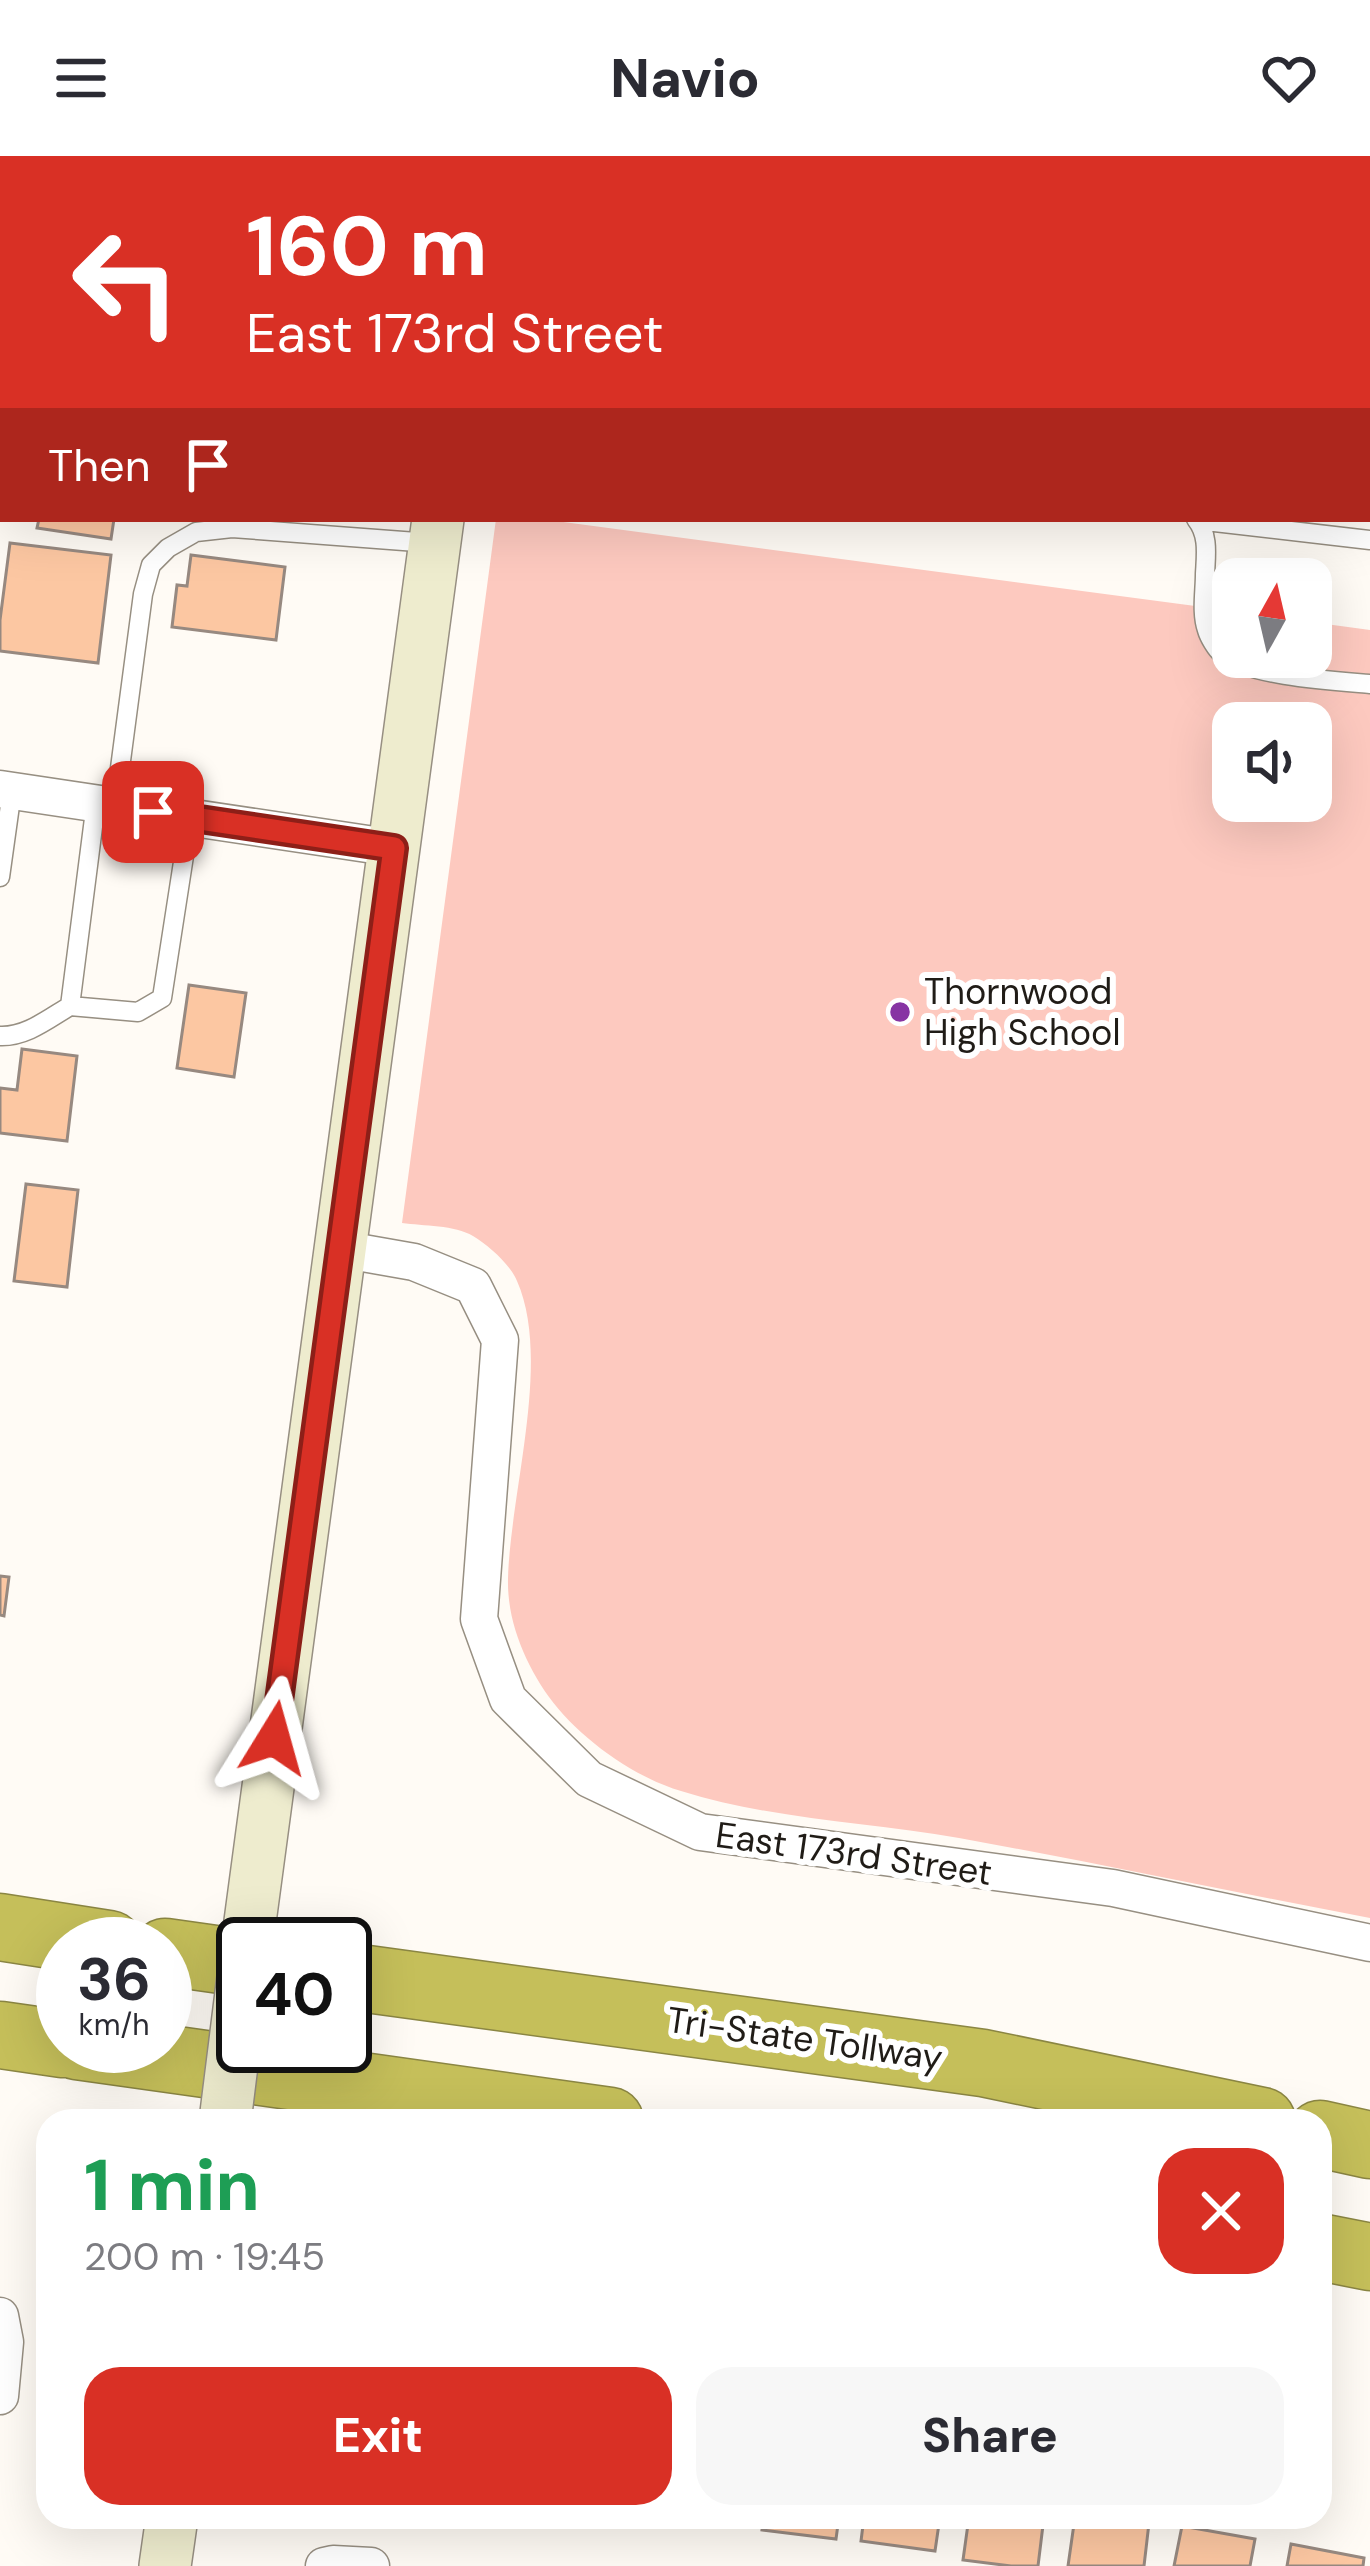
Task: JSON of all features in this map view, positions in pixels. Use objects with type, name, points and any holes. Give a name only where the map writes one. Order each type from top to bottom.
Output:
[{"type":"highway","points":[[0,1927],[36,1933]]},
{"type":"highway","name":"Tri-State Tollway","points":[[372,1980],[983,2063],[1204,2109]]},
{"type":"highway","points":[[0,2035],[36,2040]]},
{"type":"highway","points":[[192,2062],[525,2109]]},
{"type":"highway","points":[[1332,2137],[1370,2145]]},
{"type":"highway","points":[[1332,2250],[1370,2258]]},
{"type":"street","points":[[250,1917],[437,531]]},
{"type":"street","points":[[6,790],[394,848]]},
{"type":"street","name":"East 173rd Street","points":[[340,1249],[413,1262],[473,1286],[500,1340],[478,1619],[508,1700],[589,1779],[700,1832],[1113,1888],[1370,1943]]},
{"type":"street","points":[[227,2109],[231,2073]]},
{"type":"street","points":[[0,2316],[5,2342],[0,2396]]},
{"type":"street","points":[[166,2566],[171,2529]]},
{"type":"street","points":[[323,2566],[371,2566]]},
{"type":"lane","points":[[1198,522],[1207,548],[1207,633],[1221,654],[1244,665],[1370,684]]},
{"type":"lane","points":[[1214,522],[1370,540]]},
{"type":"lane","points":[[70,1006],[151,566],[168,548],[196,532],[232,528],[437,531]]},
{"type":"lane","points":[[0,877],[6,790]]},
{"type":"lane","points":[[0,1036],[28,1030],[70,1006],[138,1012],[162,998],[190,817]]},
{"type":"shaded area","name":"Thornwood High School","points":[[496,522],[564,522],[1212,608],[1212,678],[1332,678],[1332,625],[1370,630],[1370,1918],[959,1838],[749,1808],[663,1785],[608,1754],[549,1697],[514,1626],[508,1579],[530,1387],[527,1313],[509,1268],[466,1232],[402,1223]]},
{"type":"building","points":[[38,522],[114,522],[111,539],[37,528]]},
{"type":"building","points":[[10,543],[111,555],[98,663],[0,651]]},
{"type":"building","points":[[191,555],[285,567],[276,640],[172,627],[177,585],[187,586]]},
{"type":"building","points":[[189,985],[246,993],[234,1077],[177,1068]]},
{"type":"building","points":[[22,1049],[77,1056],[67,1141],[0,1133],[0,1088],[17,1090]]},
{"type":"building","points":[[26,1184],[78,1190],[67,1287],[14,1281]]},
{"type":"building","points":[[0,1576],[9,1577],[4,1616],[0,1615]]},
{"type":"building","points":[[762,2529],[837,2529],[836,2539]]},
{"type":"building","points":[[862,2529],[938,2529],[935,2551],[861,2541]]},
{"type":"building","points":[[967,2529],[1043,2529],[1038,2566],[963,2560]]},
{"type":"building","points":[[1073,2529],[1148,2529],[1144,2566],[1068,2566]]},
{"type":"building","points":[[1181,2529],[1255,2539],[1250,2566],[1174,2566]]},
{"type":"building","points":[[1291,2544],[1364,2558],[1363,2566],[1287,2566]]},
{"type":"place","name":"Thornwood High School","points":[[900,1012]]},
{"type":"route","points":[[153,812],[394,848],[274,1738]]}]
